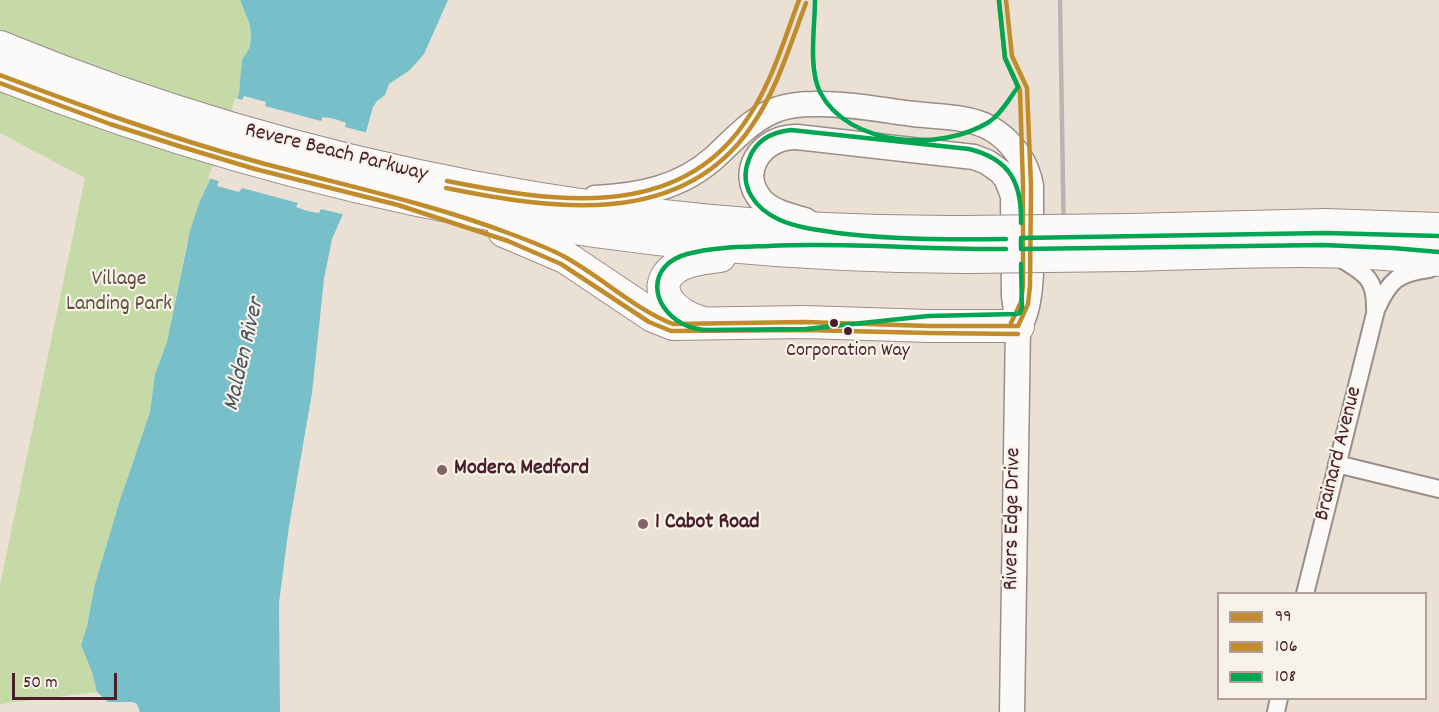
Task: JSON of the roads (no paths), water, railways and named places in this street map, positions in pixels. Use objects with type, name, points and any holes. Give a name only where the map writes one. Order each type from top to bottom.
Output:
[{"type":"highway","name":"Revere Beach Parkway","points":[[4,62],[165,121],[257,162],[403,185],[509,193],[690,218],[779,226],[887,231],[966,244]]},
{"type":"highway","name":"Revere Beach Parkway","points":[[403,185],[575,229],[693,244],[792,252],[894,256],[966,244],[1129,242],[1439,260]]},
{"type":"highway","points":[[403,185],[558,253],[664,322],[686,325],[805,322],[929,309],[1020,314]]},
{"type":"highway","name":"Revere Beach Parkway","points":[[1129,242],[1326,225],[1429,226]]},
{"type":"highway","points":[[716,323],[690,319],[673,308],[664,286],[672,270],[686,262],[706,258],[792,252]]},
{"type":"main road","name":"Rivers Edge Drive","points":[[509,193],[592,198],[621,196],[660,189],[699,170],[755,120],[773,111],[799,105],[840,105],[966,121],[987,127],[1002,137],[1019,156],[1029,175],[1030,286],[1020,314]]},
{"type":"main road","name":"Rivers Edge Drive","points":[[887,231],[820,223],[776,210],[763,201],[754,187],[753,168],[759,154],[773,141],[797,137],[967,156],[987,162],[1001,172],[1009,185],[1013,196],[1020,314],[1012,712]]},
{"type":"street","points":[[1331,253],[1360,270],[1379,293],[1400,275],[1439,267]]},
{"type":"street","name":"Brainard Avenue","points":[[1305,592],[1379,293]]},
{"type":"street","points":[[1337,464],[1439,489]]},
{"type":"water","name":"Malden River","points":[[240,0],[448,0],[424,54],[410,70],[389,84],[385,95],[373,107],[343,214],[332,239],[324,279],[312,393],[289,526],[279,603],[280,712],[140,712],[137,704],[133,702],[108,702],[97,692],[81,645],[95,584],[119,503],[150,412],[155,374],[167,342],[190,231],[199,203],[216,167],[239,93],[242,60],[250,47],[251,36],[250,25]]},
{"type":"railway","points":[[1060,0],[1064,246]]},
{"type":"place","name":"Corporation Way","points":[[848,331]]},
{"type":"place","name":"Modera Medford","points":[[442,470]]},
{"type":"place","name":"1 Cabot Road","points":[[643,524]]},
{"type":"park label","name":"Village Landing Park","points":[[119,294]]}]
